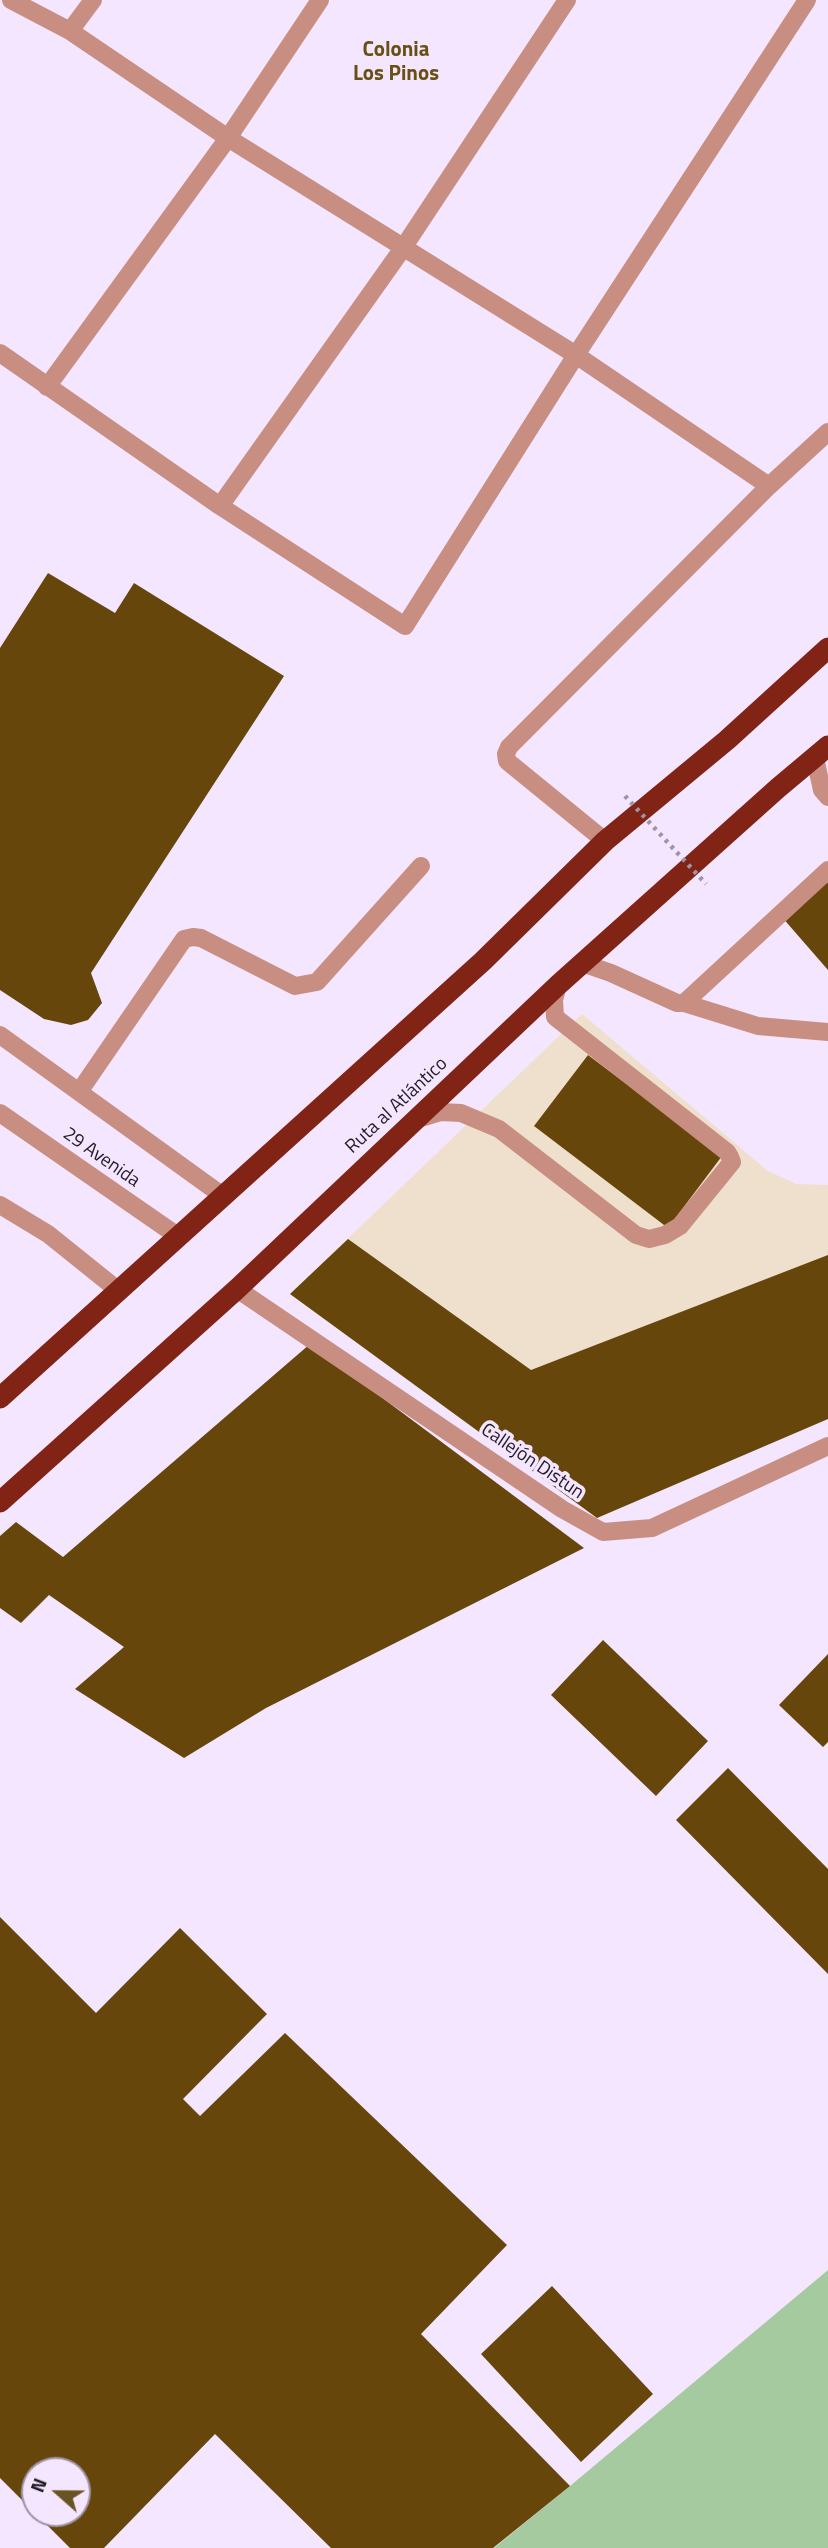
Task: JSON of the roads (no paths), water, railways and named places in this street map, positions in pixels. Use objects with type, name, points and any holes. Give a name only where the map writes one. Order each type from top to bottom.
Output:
[{"type":"highway","points":[[0,1398],[483,961],[605,841],[727,740],[828,648]]},
{"type":"highway","name":"Ruta al Atlántico","points":[[0,1503],[237,1289],[582,963],[821,752]]},
{"type":"street","points":[[10,0],[71,31],[228,138],[576,355],[769,486]]},
{"type":"street","points":[[71,31],[93,0]]},
{"type":"street","points":[[47,387],[228,138],[320,0]]},
{"type":"street","points":[[220,506],[403,248],[567,0]]},
{"type":"street","points":[[0,353],[220,506],[405,626],[576,355],[807,0]]},
{"type":"street","points":[[605,841],[507,761],[509,747],[769,486],[828,432]]},
{"type":"street","points":[[821,752],[822,790],[828,797]]},
{"type":"street","points":[[79,1092],[184,939],[201,938],[295,986],[317,982],[421,866]]},
{"type":"street","points":[[684,1003],[828,870]]},
{"type":"street","points":[[582,963],[677,1003],[758,1026],[828,1031]]},
{"type":"street","points":[[414,1121],[441,1112],[461,1114],[499,1129],[636,1235],[649,1239],[665,1236],[680,1226],[732,1162],[730,1157],[555,1017],[554,1000],[558,985]]},
{"type":"street","points":[[0,1035],[223,1196]]},
{"type":"street","name":"29 Avenida","points":[[0,1113],[179,1237]]},
{"type":"street","points":[[0,1205],[48,1234],[119,1291]]},
{"type":"street","name":"Callejón Distun","points":[[237,1289],[562,1509],[603,1532],[652,1528],[828,1446]]},
{"type":"district","name":"Colonia Los Pinos","points":[[396,63]]}]
